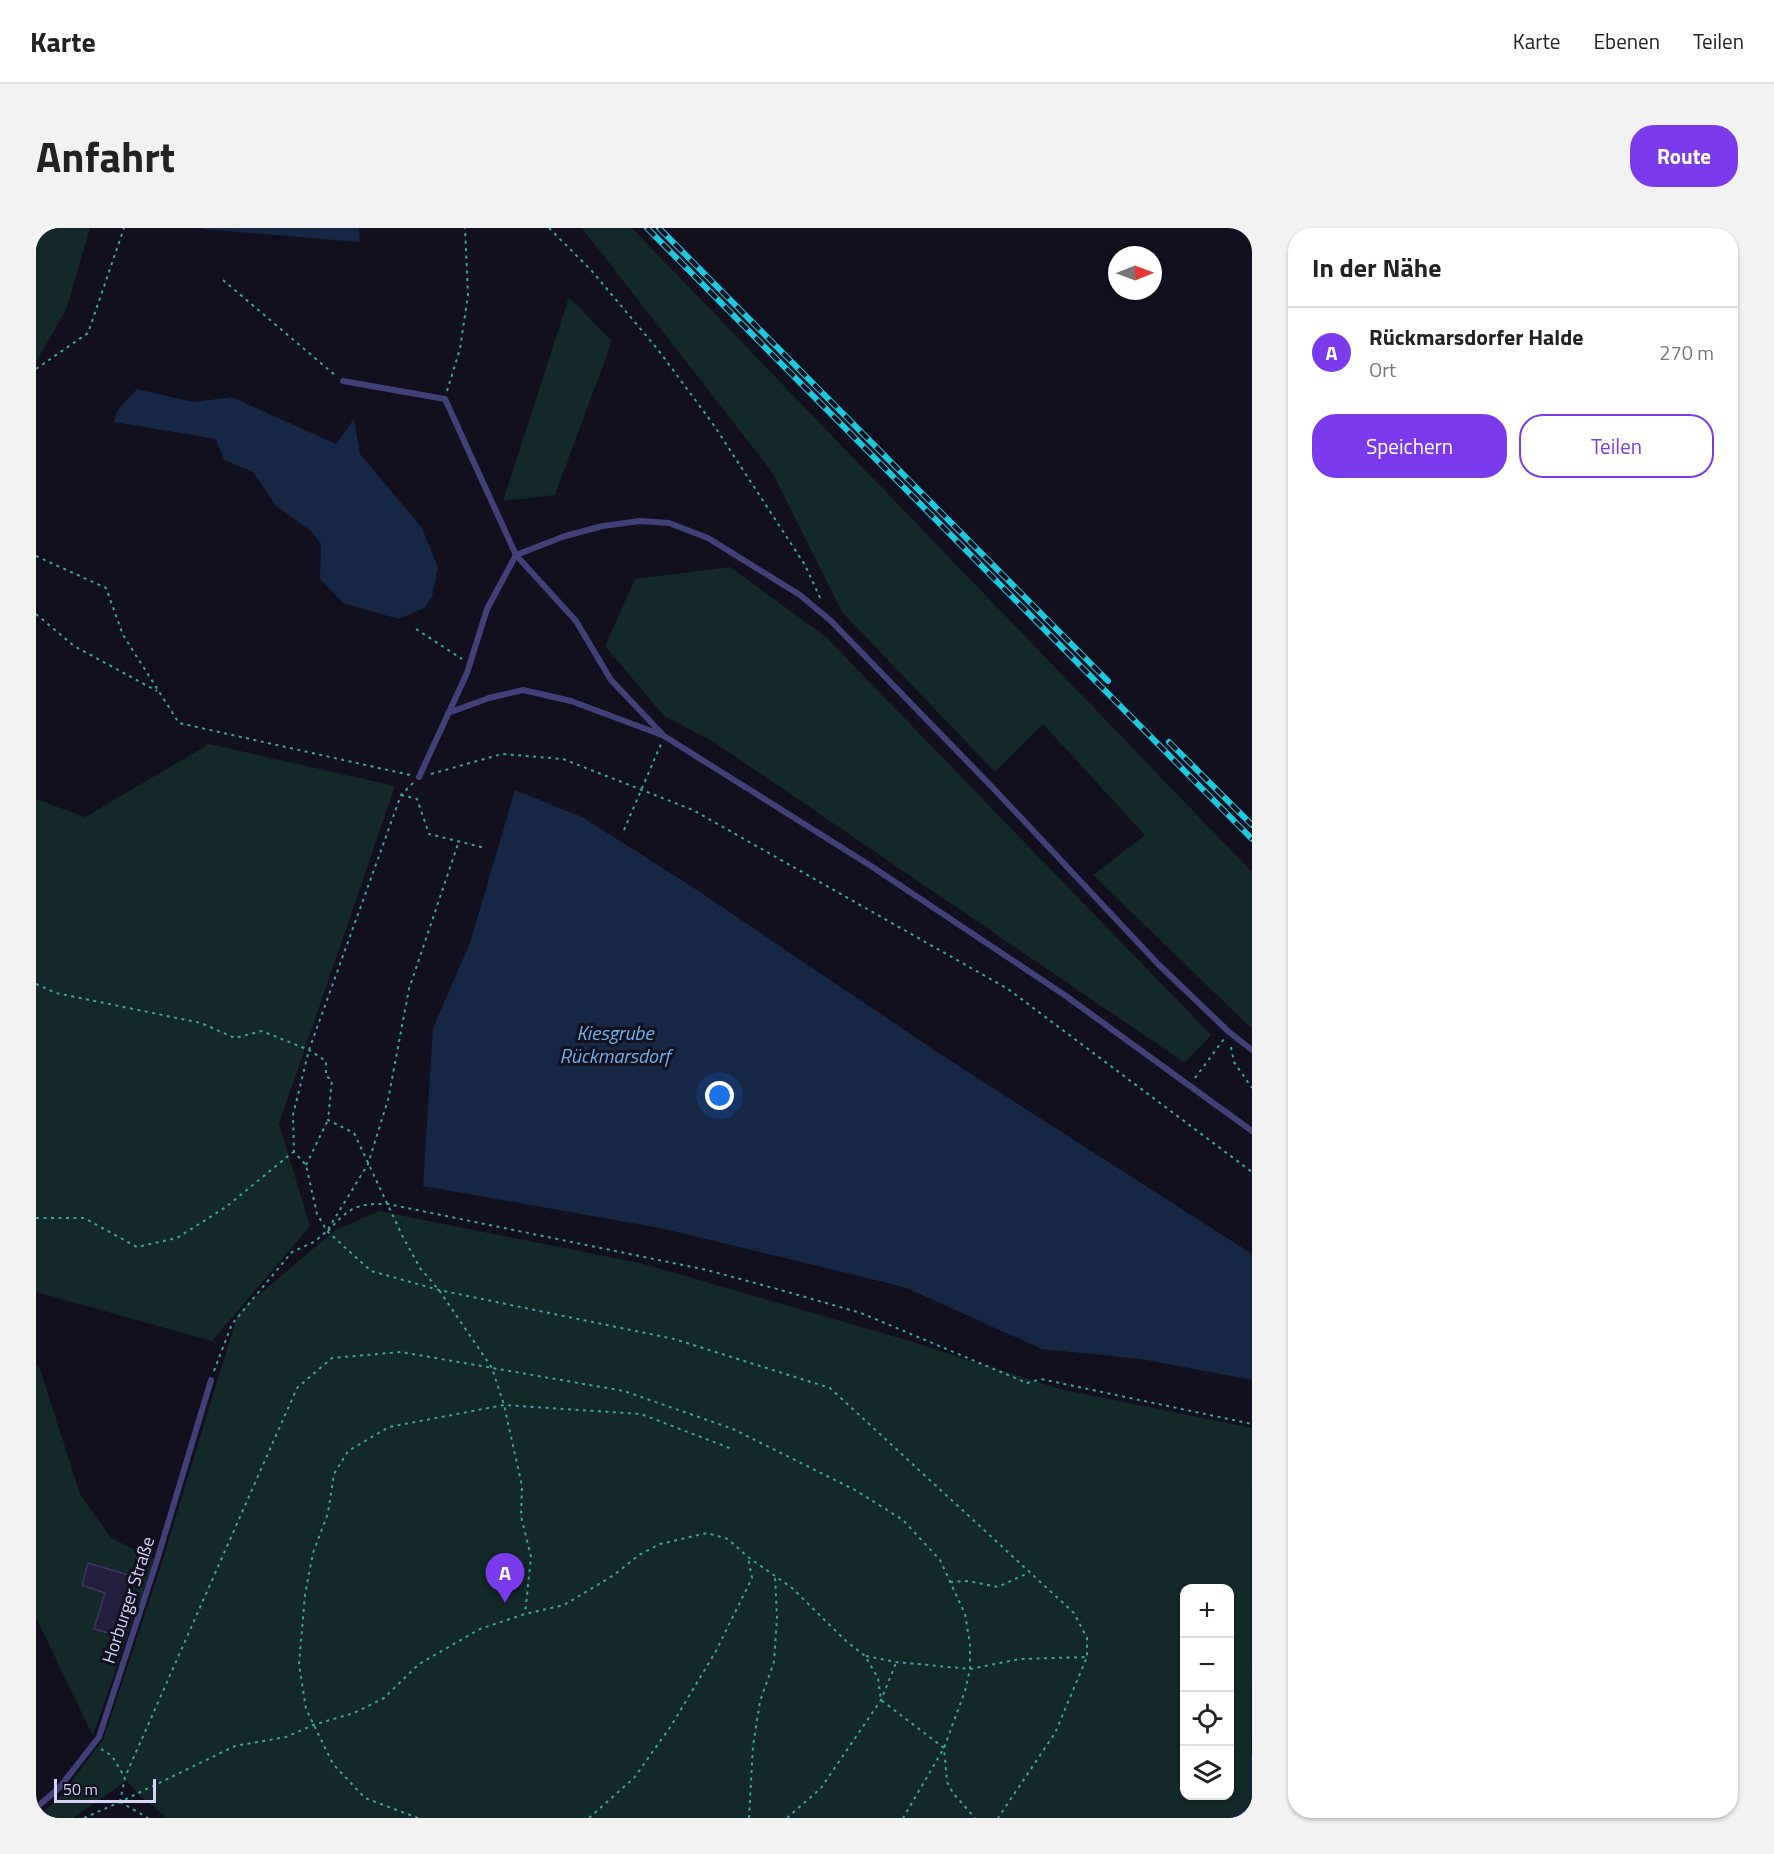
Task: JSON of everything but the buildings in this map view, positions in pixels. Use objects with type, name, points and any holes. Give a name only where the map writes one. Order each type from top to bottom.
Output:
[{"type":"lane","points":[[343,381],[445,399],[516,555],[576,621],[611,680],[664,736]]},
{"type":"lane","points":[[418,777],[470,664],[487,609],[516,555],[565,536],[603,526],[640,521],[669,523],[708,538],[800,595],[831,621],[994,789],[1158,964],[1229,1032],[1252,1050]]},
{"type":"lane","points":[[448,713],[489,698],[523,690],[571,702],[664,736],[871,866],[1066,996],[1252,1131]]},
{"type":"lane","name":"Horburger Straße","points":[[36,1808],[59,1788],[99,1737],[158,1560],[211,1380]]},
{"type":"path","points":[[36,369],[88,333],[124,228]]},
{"type":"path","points":[[445,399],[460,349],[468,295],[465,228]]},
{"type":"path","points":[[549,228],[591,270],[659,351],[713,424],[805,565],[822,602]]},
{"type":"path","points":[[223,280],[343,381]]},
{"type":"path","points":[[36,556],[106,588],[123,635],[179,723],[418,777],[502,754],[563,759],[693,810],[1008,989],[1252,1172]]},
{"type":"path","points":[[36,614],[74,646],[159,692]]},
{"type":"path","points":[[416,629],[470,664]]},
{"type":"path","points":[[624,830],[664,736]]},
{"type":"path","points":[[418,777],[401,795],[309,1050],[293,1115],[294,1152],[306,1165],[317,1214],[327,1231],[371,1271],[439,1290],[674,1339],[830,1388],[1074,1612],[1087,1638],[1087,1657],[1055,1733],[998,1818]]},
{"type":"path","points":[[401,795],[417,799],[429,834],[484,848]]},
{"type":"path","points":[[327,1231],[368,1164],[388,1100],[409,989],[459,841]]},
{"type":"path","points":[[36,984],[56,993],[201,1023],[235,1038],[262,1031],[309,1050],[326,1061],[326,1076],[332,1080],[328,1120],[306,1165]]},
{"type":"path","points":[[1190,1084],[1229,1032]]},
{"type":"path","points":[[1229,1032],[1234,1062],[1252,1088]]},
{"type":"path","points":[[328,1120],[354,1133],[420,1268],[439,1290],[492,1368],[504,1405],[522,1486],[521,1516],[531,1557],[525,1614]]},
{"type":"path","points":[[36,1218],[84,1218],[137,1247],[177,1238],[226,1207],[294,1152]]},
{"type":"path","points":[[211,1380],[232,1324],[292,1252],[314,1242],[347,1210],[369,1203],[388,1204],[707,1270],[861,1313],[1027,1383],[1041,1379],[1252,1424]]},
{"type":"path","points":[[120,1803],[125,1777],[297,1388],[332,1358],[401,1352],[624,1391],[733,1429],[855,1490],[903,1520],[940,1560],[964,1614],[970,1644],[970,1669],[944,1748],[903,1818]]},
{"type":"path","points":[[418,1818],[365,1798],[333,1764],[306,1709],[299,1664],[302,1617],[313,1553],[328,1513],[334,1474],[348,1451],[389,1428],[504,1405],[640,1414],[732,1449]]},
{"type":"path","points":[[87,1817],[235,1746],[286,1737],[313,1725],[354,1713],[384,1698],[419,1664],[480,1629],[525,1614],[564,1605],[614,1575],[639,1555],[660,1544],[706,1533],[728,1539],[748,1557],[792,1588],[846,1641],[865,1656],[878,1678],[882,1700],[944,1748],[947,1782],[975,1818]]},
{"type":"path","points":[[589,1818],[634,1778],[670,1726],[716,1651],[752,1578],[748,1557]]},
{"type":"path","points":[[950,1582],[968,1581],[998,1587],[1030,1572]]},
{"type":"path","points":[[749,1818],[753,1746],[760,1701],[774,1662],[777,1617],[776,1576]]},
{"type":"path","points":[[865,1656],[896,1662],[970,1669],[1020,1659],[1087,1657]]},
{"type":"path","points":[[787,1818],[820,1788],[882,1700],[896,1662]]},
{"type":"path","points":[[93,1744],[112,1756],[125,1777]]},
{"type":"path","points":[[120,1803],[148,1818]]},
{"type":"green space","points":[[36,228],[90,228],[66,310],[36,362]]},
{"type":"green space","points":[[582,228],[632,228],[1252,872],[1252,1029],[1093,875],[1145,835],[1043,724],[995,772],[842,612],[772,472]]},
{"type":"green space","points":[[569,297],[612,341],[555,495],[503,501]]},
{"type":"green space","points":[[730,567],[826,637],[1211,1035],[1185,1063],[714,742],[664,716],[605,646],[635,579]]},
{"type":"green space","points":[[209,744],[395,786],[279,1124],[310,1226],[212,1341],[36,1292],[36,799],[85,817]]},
{"type":"green space","points":[[379,1211],[644,1264],[903,1339],[1060,1389],[1252,1428],[1251,1804],[1231,1818],[167,1818],[126,1781],[73,1818],[36,1818],[58,1799],[103,1740],[162,1562],[238,1313],[334,1231]]},
{"type":"green space","points":[[36,1365],[40,1369],[80,1494],[111,1538],[154,1559],[93,1736],[36,1618]]},
{"type":"water","points":[[203,228],[359,228],[360,242],[203,229]]},
{"type":"water","points":[[137,389],[193,402],[232,397],[336,444],[354,419],[360,454],[422,528],[438,567],[432,597],[424,608],[399,619],[343,603],[320,579],[321,544],[311,531],[276,506],[253,472],[224,460],[216,439],[114,422],[117,411]]},
{"type":"water","name":"Kiesgrube Rückmarsdorf","points":[[515,790],[582,817],[691,886],[940,1054],[1252,1254],[1252,1380],[1141,1359],[1042,1349],[904,1287],[665,1229],[423,1186],[433,1028],[470,943]]},
{"type":"water","points":[[1252,1755],[1252,1818],[1231,1818],[1251,1804],[1250,1758]]},
{"type":"railway","points":[[647,228],[1252,839]]},
{"type":"railway","points":[[659,228],[1108,681]]},
{"type":"railway","points":[[1169,742],[1252,825]]},
{"type":"place","name":"Rückmarsdorfer Halde","points":[[505,1603]]}]
